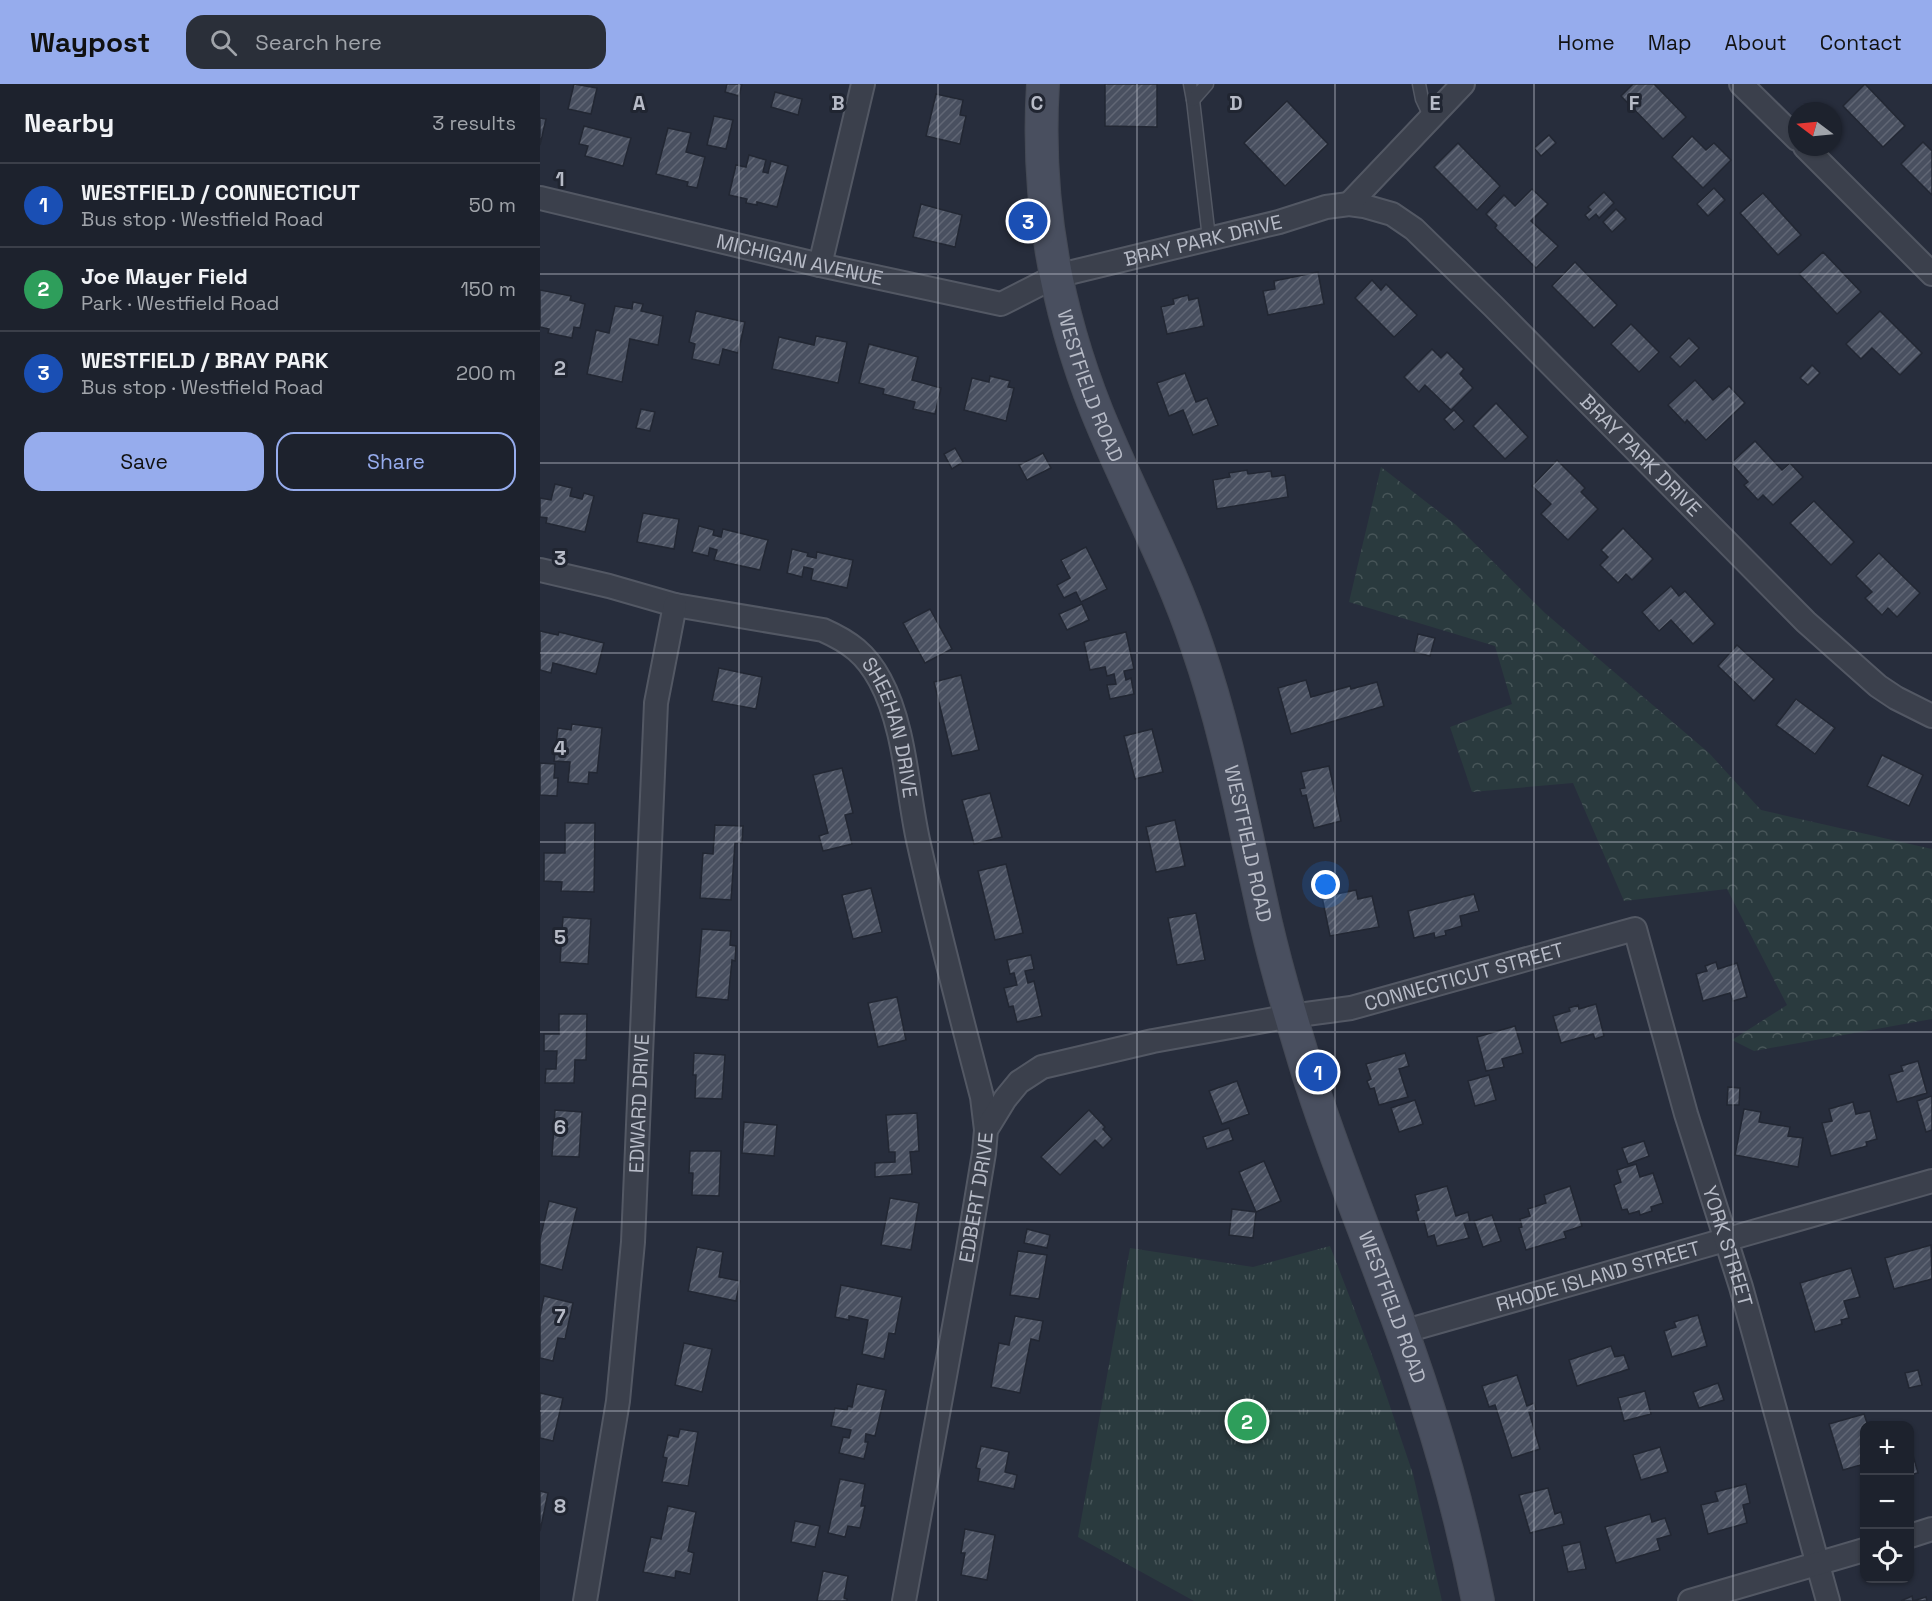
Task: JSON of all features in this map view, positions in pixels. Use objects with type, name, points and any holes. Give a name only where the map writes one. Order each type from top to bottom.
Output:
[{"type":"main road","name":"WESTFIELD ROAD","points":[[1043,84],[1041,147],[1043,185],[1056,276],[1067,324],[1088,390],[1114,454],[1173,581],[1199,650],[1227,753],[1264,914],[1291,1016],[1322,1117],[1402,1332],[1450,1482],[1478,1601]]},
{"type":"street","points":[[820,266],[863,84]]},
{"type":"street","points":[[1349,204],[1463,84]]},
{"type":"street","points":[[1741,84],[1788,130]]},
{"type":"street","points":[[1814,156],[1932,274]]},
{"type":"street","name":"MICHIGAN AVENUE","points":[[540,198],[820,266],[1001,304],[1056,276]]},
{"type":"street","name":"BRAY PARK DRIVE","points":[[1056,276],[1280,222],[1326,207],[1349,204],[1392,214],[1414,229],[1806,622],[1878,686],[1932,716]]},
{"type":"street","name":"SHEEHAN DRIVE","points":[[540,570],[609,586],[675,605],[823,630],[844,640],[871,664],[882,682],[896,724],[922,856],[982,1097],[986,1130]]},
{"type":"street","name":"EDWARD DRIVE","points":[[585,1601],[618,1401],[633,1242],[656,703],[675,605]]},
{"type":"street","name":"CONNECTICUT STREET","points":[[1291,1016],[1351,1008],[1635,929]]},
{"type":"street","name":"YORK STREET","points":[[1635,929],[1686,1114],[1727,1239],[1828,1601]]},
{"type":"street","name":"EDBERT DRIVE","points":[[904,1601],[967,1255],[986,1130],[1011,1090],[1042,1067],[1153,1041],[1291,1016]]},
{"type":"street","name":"RHODE ISLAND STREET","points":[[1402,1332],[1932,1181]]},
{"type":"street","points":[[1914,1535],[1932,1529]]},
{"type":"street","points":[[1690,1601],[1860,1551]]},
{"type":"lane","points":[[1190,84],[1209,238]]},
{"type":"lane","points":[[1193,100],[1207,84]]},
{"type":"lane","points":[[1419,84],[1422,99],[1431,118]]},
{"type":"green space","points":[[1381,467],[1456,525],[1545,613],[1709,753],[1761,810],[1932,849],[1932,1019],[1754,1051],[1732,1040],[1787,1005],[1727,889],[1624,901],[1573,783],[1472,792],[1450,727],[1512,704],[1495,646],[1349,602]]},
{"type":"green space","points":[[1330,1246],[1377,1368],[1413,1474],[1442,1601],[1194,1601],[1078,1537],[1130,1248],[1253,1267]]},
{"type":"building","points":[[574,84],[597,88],[591,114],[568,109]]},
{"type":"building","points":[[727,84],[742,84],[739,96],[725,92]]},
{"type":"building","points":[[1105,84],[1157,84],[1157,127],[1105,126]]},
{"type":"building","points":[[1633,84],[1654,84],[1686,117],[1663,139],[1621,96]]},
{"type":"building","points":[[1865,84],[1905,126],[1883,147],[1843,106]]},
{"type":"building","points":[[775,92],[802,99],[798,115],[771,107]]},
{"type":"building","points":[[936,94],[963,100],[960,115],[966,116],[960,144],[926,136]]},
{"type":"building","points":[[1287,101],[1328,144],[1285,186],[1244,143]]},
{"type":"building","points":[[714,116],[733,120],[726,149],[707,145]]},
{"type":"building","points":[[540,118],[546,119],[540,145]]},
{"type":"building","points":[[584,126],[631,138],[623,166],[585,156],[588,146],[579,144]]},
{"type":"building","points":[[668,128],[691,133],[686,152],[705,157],[697,188],[687,186],[688,182],[656,174]]},
{"type":"building","points":[[1549,135],[1556,143],[1541,156],[1534,148]]},
{"type":"building","points":[[1692,136],[1706,150],[1714,143],[1731,160],[1703,188],[1672,157]]},
{"type":"building","points":[[1923,142],[1932,151],[1932,195],[1901,164]]},
{"type":"building","points":[[1458,143],[1500,186],[1477,210],[1434,167]]},
{"type":"building","points":[[749,155],[766,160],[763,172],[768,173],[771,161],[788,166],[777,207],[757,202],[757,205],[746,203],[747,199],[729,195],[736,165],[746,167]]},
{"type":"building","points":[[1714,188],[1725,200],[1708,216],[1697,204]]},
{"type":"building","points":[[1532,189],[1548,204],[1531,221],[1558,246],[1536,268],[1495,228],[1497,225],[1486,214],[1504,195],[1515,206]]},
{"type":"building","points":[[1604,192],[1614,203],[1599,218],[1596,214],[1589,220],[1585,215],[1591,210],[1588,207]]},
{"type":"building","points":[[1763,193],[1801,235],[1778,255],[1740,213]]},
{"type":"building","points":[[921,204],[962,215],[955,247],[913,237]]},
{"type":"building","points":[[1616,209],[1626,219],[1612,232],[1603,222]]},
{"type":"building","points":[[1823,252],[1861,292],[1837,314],[1799,274]]},
{"type":"building","points":[[1575,262],[1617,305],[1594,328],[1552,286]]},
{"type":"building","points":[[1318,272],[1324,304],[1268,315],[1263,291],[1275,289],[1274,281]]},
{"type":"building","points":[[1372,280],[1381,290],[1386,284],[1417,315],[1394,337],[1355,298]]},
{"type":"building","points":[[540,290],[571,296],[570,300],[585,304],[580,328],[574,327],[572,338],[548,333],[549,329],[540,327]]},
{"type":"building","points":[[1188,295],[1189,300],[1198,298],[1204,326],[1167,334],[1161,307],[1174,304],[1173,299]]},
{"type":"building","points":[[633,302],[643,304],[641,311],[663,316],[658,345],[630,339],[622,382],[587,374],[596,330],[609,333],[615,306],[632,309]]},
{"type":"building","points":[[696,311],[745,322],[738,353],[723,349],[719,365],[692,359],[695,344],[689,342]]},
{"type":"building","points":[[1880,311],[1922,353],[1900,375],[1872,348],[1861,359],[1846,344]]},
{"type":"building","points":[[1631,324],[1659,352],[1639,372],[1611,344]]},
{"type":"building","points":[[816,336],[847,342],[838,383],[772,369],[779,337],[814,345]]},
{"type":"building","points":[[1689,338],[1699,348],[1680,367],[1670,357]]},
{"type":"building","points":[[869,344],[918,357],[912,380],[941,388],[935,414],[913,409],[915,402],[883,394],[884,389],[859,383]]},
{"type":"building","points":[[1432,349],[1441,358],[1447,352],[1464,369],[1460,374],[1473,388],[1451,410],[1425,385],[1419,392],[1404,377]]},
{"type":"building","points":[[1812,365],[1820,373],[1808,385],[1800,378]]},
{"type":"building","points":[[1185,373],[1196,402],[1207,398],[1218,425],[1193,435],[1183,410],[1169,416],[1157,383]]},
{"type":"building","points":[[990,376],[1010,381],[1008,387],[1014,388],[1006,421],[964,410],[972,378],[989,382]]},
{"type":"building","points":[[1695,380],[1713,400],[1729,386],[1745,403],[1706,440],[1687,420],[1685,423],[1668,405]]},
{"type":"building","points":[[1496,403],[1528,437],[1505,459],[1473,426]]},
{"type":"building","points":[[641,409],[655,412],[650,431],[636,428]]},
{"type":"building","points":[[1454,410],[1464,421],[1454,430],[1444,419]]},
{"type":"building","points":[[1755,441],[1782,470],[1790,463],[1803,477],[1773,505],[1763,495],[1758,500],[1744,485],[1748,482],[1731,463]]},
{"type":"building","points":[[955,448],[963,462],[952,469],[944,454]]},
{"type":"building","points":[[1043,453],[1051,468],[1027,480],[1019,465]]},
{"type":"building","points":[[1557,460],[1585,488],[1581,492],[1598,509],[1568,540],[1541,514],[1551,504],[1532,486]]},
{"type":"building","points":[[1247,470],[1248,474],[1271,471],[1272,477],[1285,475],[1288,497],[1217,509],[1213,480],[1230,477],[1229,473]]},
{"type":"building","points":[[555,484],[572,488],[570,496],[582,499],[584,493],[594,496],[585,532],[546,523],[547,518],[540,517],[540,498],[551,500]]},
{"type":"building","points":[[1814,501],[1854,542],[1831,565],[1790,523]]},
{"type":"building","points":[[643,513],[679,519],[674,549],[637,542]]},
{"type":"building","points":[[699,526],[714,530],[713,535],[721,537],[723,529],[768,540],[760,570],[714,560],[717,550],[710,548],[708,556],[692,552]]},
{"type":"building","points":[[1623,528],[1653,559],[1632,580],[1626,574],[1618,583],[1600,565],[1608,557],[1601,550]]},
{"type":"building","points":[[1086,547],[1107,589],[1081,602],[1076,592],[1064,598],[1057,585],[1070,578],[1061,560]]},
{"type":"building","points":[[792,549],[808,553],[807,556],[816,558],[817,552],[853,560],[847,588],[811,580],[813,569],[804,567],[802,577],[787,573]]},
{"type":"building","points":[[1879,553],[1920,593],[1897,617],[1888,608],[1882,615],[1865,598],[1872,592],[1856,576]]},
{"type":"building","points":[[1671,586],[1679,596],[1685,591],[1715,624],[1693,644],[1671,620],[1659,631],[1642,612]]},
{"type":"building","points":[[1082,604],[1089,620],[1067,630],[1059,614]]},
{"type":"building","points":[[930,609],[952,649],[925,663],[903,623]]},
{"type":"building","points":[[540,631],[558,635],[559,632],[604,643],[596,674],[553,663],[551,673],[540,670]]},
{"type":"building","points":[[1126,632],[1134,669],[1124,671],[1126,680],[1131,678],[1134,694],[1110,699],[1107,685],[1116,684],[1114,674],[1107,676],[1105,667],[1090,670],[1084,642]]},
{"type":"building","points":[[1418,634],[1435,638],[1430,656],[1414,652]]},
{"type":"building","points":[[1737,645],[1774,679],[1754,701],[1718,666]]},
{"type":"building","points":[[719,668],[762,677],[756,709],[712,701]]},
{"type":"building","points":[[961,675],[979,750],[952,756],[934,682]]},
{"type":"building","points":[[1306,680],[1311,697],[1350,686],[1351,689],[1377,682],[1384,706],[1291,734],[1278,688]]},
{"type":"building","points":[[1796,699],[1835,728],[1815,754],[1776,725]]},
{"type":"building","points":[[572,724],[602,728],[597,773],[589,772],[588,784],[568,782],[570,762],[554,761],[558,728],[571,730]]},
{"type":"building","points":[[1152,729],[1163,772],[1135,779],[1124,736]]},
{"type":"building","points":[[1882,755],[1923,775],[1909,806],[1867,786]]},
{"type":"building","points":[[540,763],[555,764],[554,778],[558,778],[557,796],[540,795]]},
{"type":"building","points":[[1329,766],[1341,821],[1314,828],[1306,795],[1302,796],[1300,789],[1305,788],[1301,772]]},
{"type":"building","points":[[842,768],[853,813],[845,815],[852,844],[823,851],[819,836],[828,833],[813,775]]},
{"type":"building","points":[[990,793],[1002,837],[974,844],[962,800]]},
{"type":"building","points":[[1175,820],[1185,866],[1156,872],[1146,827]]},
{"type":"building","points":[[565,823],[595,823],[594,892],[561,891],[562,882],[544,881],[544,853],[565,853]]},
{"type":"building","points":[[715,825],[743,826],[742,843],[735,843],[731,900],[700,898],[703,853],[713,854]]},
{"type":"building","points":[[1006,864],[1023,933],[995,940],[978,871]]},
{"type":"building","points":[[871,888],[882,932],[853,939],[842,895]]},
{"type":"building","points":[[1356,890],[1358,899],[1372,896],[1379,927],[1330,936],[1322,897]]},
{"type":"building","points":[[1474,894],[1479,911],[1460,916],[1462,926],[1445,931],[1446,935],[1435,938],[1434,933],[1414,938],[1408,911]]},
{"type":"building","points":[[1196,913],[1205,960],[1177,965],[1168,918]]},
{"type":"building","points":[[563,917],[591,919],[588,964],[560,962]]},
{"type":"building","points":[[702,929],[731,931],[730,945],[736,946],[735,961],[732,960],[728,1000],[696,997]]},
{"type":"building","points":[[1031,955],[1034,969],[1025,971],[1028,983],[1034,981],[1042,1016],[1017,1022],[1013,1006],[1009,1007],[1004,988],[1017,985],[1014,973],[1010,974],[1007,960]]},
{"type":"building","points":[[1716,962],[1718,969],[1737,963],[1747,997],[1733,1001],[1730,993],[1703,1001],[1696,974],[1707,971],[1705,966]]},
{"type":"building","points":[[897,997],[906,1040],[878,1047],[868,1003]]},
{"type":"building","points":[[1596,1004],[1604,1036],[1595,1039],[1593,1034],[1561,1043],[1553,1016],[1570,1011],[1569,1008],[1578,1005],[1579,1009]]},
{"type":"building","points":[[559,1014],[587,1014],[586,1060],[575,1060],[574,1083],[545,1083],[546,1069],[556,1069],[557,1051],[544,1051],[544,1034],[559,1034]]},
{"type":"building","points":[[1515,1026],[1523,1053],[1502,1059],[1504,1067],[1486,1071],[1477,1037]]},
{"type":"building","points":[[694,1053],[725,1055],[722,1099],[695,1098]]},
{"type":"building","points":[[1405,1053],[1409,1066],[1399,1069],[1408,1097],[1379,1105],[1374,1088],[1370,1089],[1367,1081],[1371,1079],[1366,1064]]},
{"type":"building","points":[[1918,1061],[1927,1093],[1897,1102],[1889,1075],[1903,1071],[1901,1066]]},
{"type":"building","points":[[1489,1075],[1496,1100],[1475,1106],[1468,1081]]},
{"type":"building","points":[[1237,1081],[1249,1114],[1222,1124],[1209,1091]]},
{"type":"building","points":[[1728,1087],[1740,1088],[1739,1105],[1727,1105]]},
{"type":"building","points":[[1932,1096],[1932,1130],[1926,1132],[1917,1101]]},
{"type":"building","points":[[1415,1100],[1423,1124],[1399,1132],[1391,1108]]},
{"type":"building","points":[[1853,1102],[1856,1114],[1870,1111],[1877,1139],[1866,1142],[1867,1146],[1831,1156],[1822,1123],[1832,1121],[1829,1109]]},
{"type":"building","points":[[1744,1109],[1761,1112],[1759,1122],[1790,1127],[1788,1136],[1803,1138],[1798,1167],[1735,1155]]},
{"type":"building","points":[[555,1110],[582,1112],[579,1157],[552,1156]]},
{"type":"building","points":[[1089,1110],[1105,1127],[1103,1129],[1112,1139],[1103,1148],[1095,1140],[1060,1175],[1041,1157]]},
{"type":"building","points":[[917,1113],[919,1151],[910,1152],[912,1174],[875,1177],[875,1163],[895,1162],[895,1152],[889,1152],[886,1115]]},
{"type":"building","points":[[744,1122],[777,1125],[774,1156],[742,1153]]},
{"type":"building","points":[[1229,1128],[1233,1140],[1207,1149],[1203,1137]]},
{"type":"building","points":[[1644,1141],[1649,1156],[1628,1164],[1622,1148]]},
{"type":"building","points":[[690,1151],[721,1151],[719,1196],[692,1195],[693,1173],[689,1173]]},
{"type":"building","points":[[1264,1161],[1281,1201],[1256,1212],[1239,1172]]},
{"type":"building","points":[[1636,1164],[1640,1177],[1653,1173],[1663,1203],[1651,1207],[1652,1211],[1640,1215],[1639,1211],[1629,1214],[1627,1209],[1622,1210],[1614,1185],[1621,1182],[1617,1170]]},
{"type":"building","points":[[1447,1186],[1456,1216],[1468,1212],[1470,1221],[1464,1223],[1469,1238],[1437,1246],[1434,1235],[1428,1237],[1424,1221],[1419,1222],[1415,1195]]},
{"type":"building","points":[[1570,1186],[1582,1226],[1564,1232],[1566,1238],[1526,1250],[1519,1228],[1522,1227],[1520,1219],[1530,1216],[1528,1209],[1546,1203],[1544,1195]]},
{"type":"building","points":[[890,1198],[919,1203],[911,1250],[881,1245]]},
{"type":"building","points":[[549,1201],[577,1208],[562,1270],[540,1264],[540,1239]]},
{"type":"building","points":[[1232,1209],[1256,1212],[1253,1238],[1229,1235]]},
{"type":"building","points":[[1492,1215],[1501,1241],[1483,1247],[1474,1221]]},
{"type":"building","points":[[1027,1229],[1050,1235],[1047,1248],[1024,1243]]},
{"type":"building","points":[[1931,1245],[1932,1279],[1894,1289],[1885,1258]]},
{"type":"building","points":[[697,1247],[723,1252],[719,1277],[740,1281],[736,1301],[688,1291]]},
{"type":"building","points":[[1018,1251],[1047,1255],[1039,1299],[1010,1295]]},
{"type":"building","points":[[1851,1268],[1860,1297],[1844,1301],[1849,1318],[1841,1320],[1842,1324],[1815,1332],[1800,1283]]},
{"type":"building","points":[[841,1285],[902,1297],[895,1334],[889,1333],[884,1359],[862,1354],[868,1320],[849,1316],[849,1320],[835,1317]]},
{"type":"building","points":[[544,1296],[573,1303],[565,1339],[558,1338],[553,1361],[540,1358],[540,1316]]},
{"type":"building","points":[[1698,1315],[1707,1346],[1672,1357],[1664,1331],[1676,1327],[1674,1322]]},
{"type":"building","points":[[1015,1316],[1043,1321],[1039,1341],[1031,1339],[1020,1393],[991,1387],[999,1343],[1009,1345]]},
{"type":"building","points":[[684,1343],[712,1349],[702,1392],[675,1385]]},
{"type":"building","points":[[1611,1346],[1615,1357],[1624,1355],[1629,1369],[1577,1386],[1569,1360]]},
{"type":"building","points":[[1918,1370],[1922,1385],[1909,1388],[1905,1373]]},
{"type":"building","points":[[1517,1375],[1527,1406],[1534,1403],[1536,1410],[1529,1412],[1540,1449],[1512,1458],[1495,1405],[1489,1407],[1482,1386]]},
{"type":"building","points":[[1718,1383],[1724,1400],[1699,1408],[1693,1392]]},
{"type":"building","points":[[857,1384],[886,1390],[875,1436],[866,1434],[865,1442],[868,1442],[864,1459],[839,1453],[843,1437],[849,1438],[851,1430],[831,1426],[835,1408],[847,1410],[848,1406],[852,1407]]},
{"type":"building","points":[[1645,1391],[1651,1414],[1624,1421],[1618,1398]]},
{"type":"building","points":[[540,1393],[563,1398],[553,1441],[540,1438]]},
{"type":"building","points":[[1864,1414],[1866,1421],[1860,1421],[1860,1465],[1843,1470],[1829,1424]]},
{"type":"building","points":[[680,1429],[698,1432],[688,1486],[662,1482],[667,1458],[663,1457],[668,1435],[678,1437]]},
{"type":"building","points":[[981,1446],[1009,1452],[1005,1472],[1017,1475],[1014,1489],[978,1481],[980,1469],[976,1468]]},
{"type":"building","points":[[1660,1447],[1668,1472],[1641,1480],[1633,1455]]},
{"type":"building","points":[[1914,1459],[1918,1473],[1914,1474]]},
{"type":"building","points":[[840,1479],[865,1484],[861,1506],[865,1506],[860,1528],[848,1526],[845,1537],[828,1533]]},
{"type":"building","points":[[1746,1484],[1750,1503],[1743,1505],[1747,1523],[1708,1534],[1701,1505],[1718,1501],[1715,1492]]},
{"type":"building","points":[[1548,1488],[1555,1514],[1561,1512],[1564,1524],[1530,1533],[1519,1495]]},
{"type":"building","points":[[540,1491],[548,1493],[540,1531]]},
{"type":"building","points":[[668,1506],[696,1512],[688,1551],[694,1553],[690,1574],[676,1571],[675,1578],[643,1572],[651,1537],[661,1539]]},
{"type":"building","points":[[1650,1514],[1652,1522],[1665,1518],[1671,1535],[1657,1539],[1660,1550],[1616,1563],[1605,1527]]},
{"type":"building","points":[[795,1521],[820,1526],[815,1547],[791,1542]]},
{"type":"building","points":[[965,1529],[995,1535],[987,1580],[961,1575],[965,1553],[961,1553]]},
{"type":"building","points":[[1580,1542],[1586,1569],[1568,1572],[1562,1546]]},
{"type":"building","points":[[823,1571],[848,1576],[844,1598],[847,1601],[817,1601]]},
{"type":"building","points":[[1912,1596],[1913,1601],[1901,1601]]},
{"type":"building","points":[[1926,1597],[1927,1601],[1913,1601]]},
{"type":"place","name":"WESTFIELD / BRAY PARK","points":[[1028,221]]},
{"type":"place","name":"WESTFIELD / CONNECTICUT","points":[[1318,1072]]},
{"type":"place","name":"Joe Mayer Field","points":[[1247,1421]]}]
